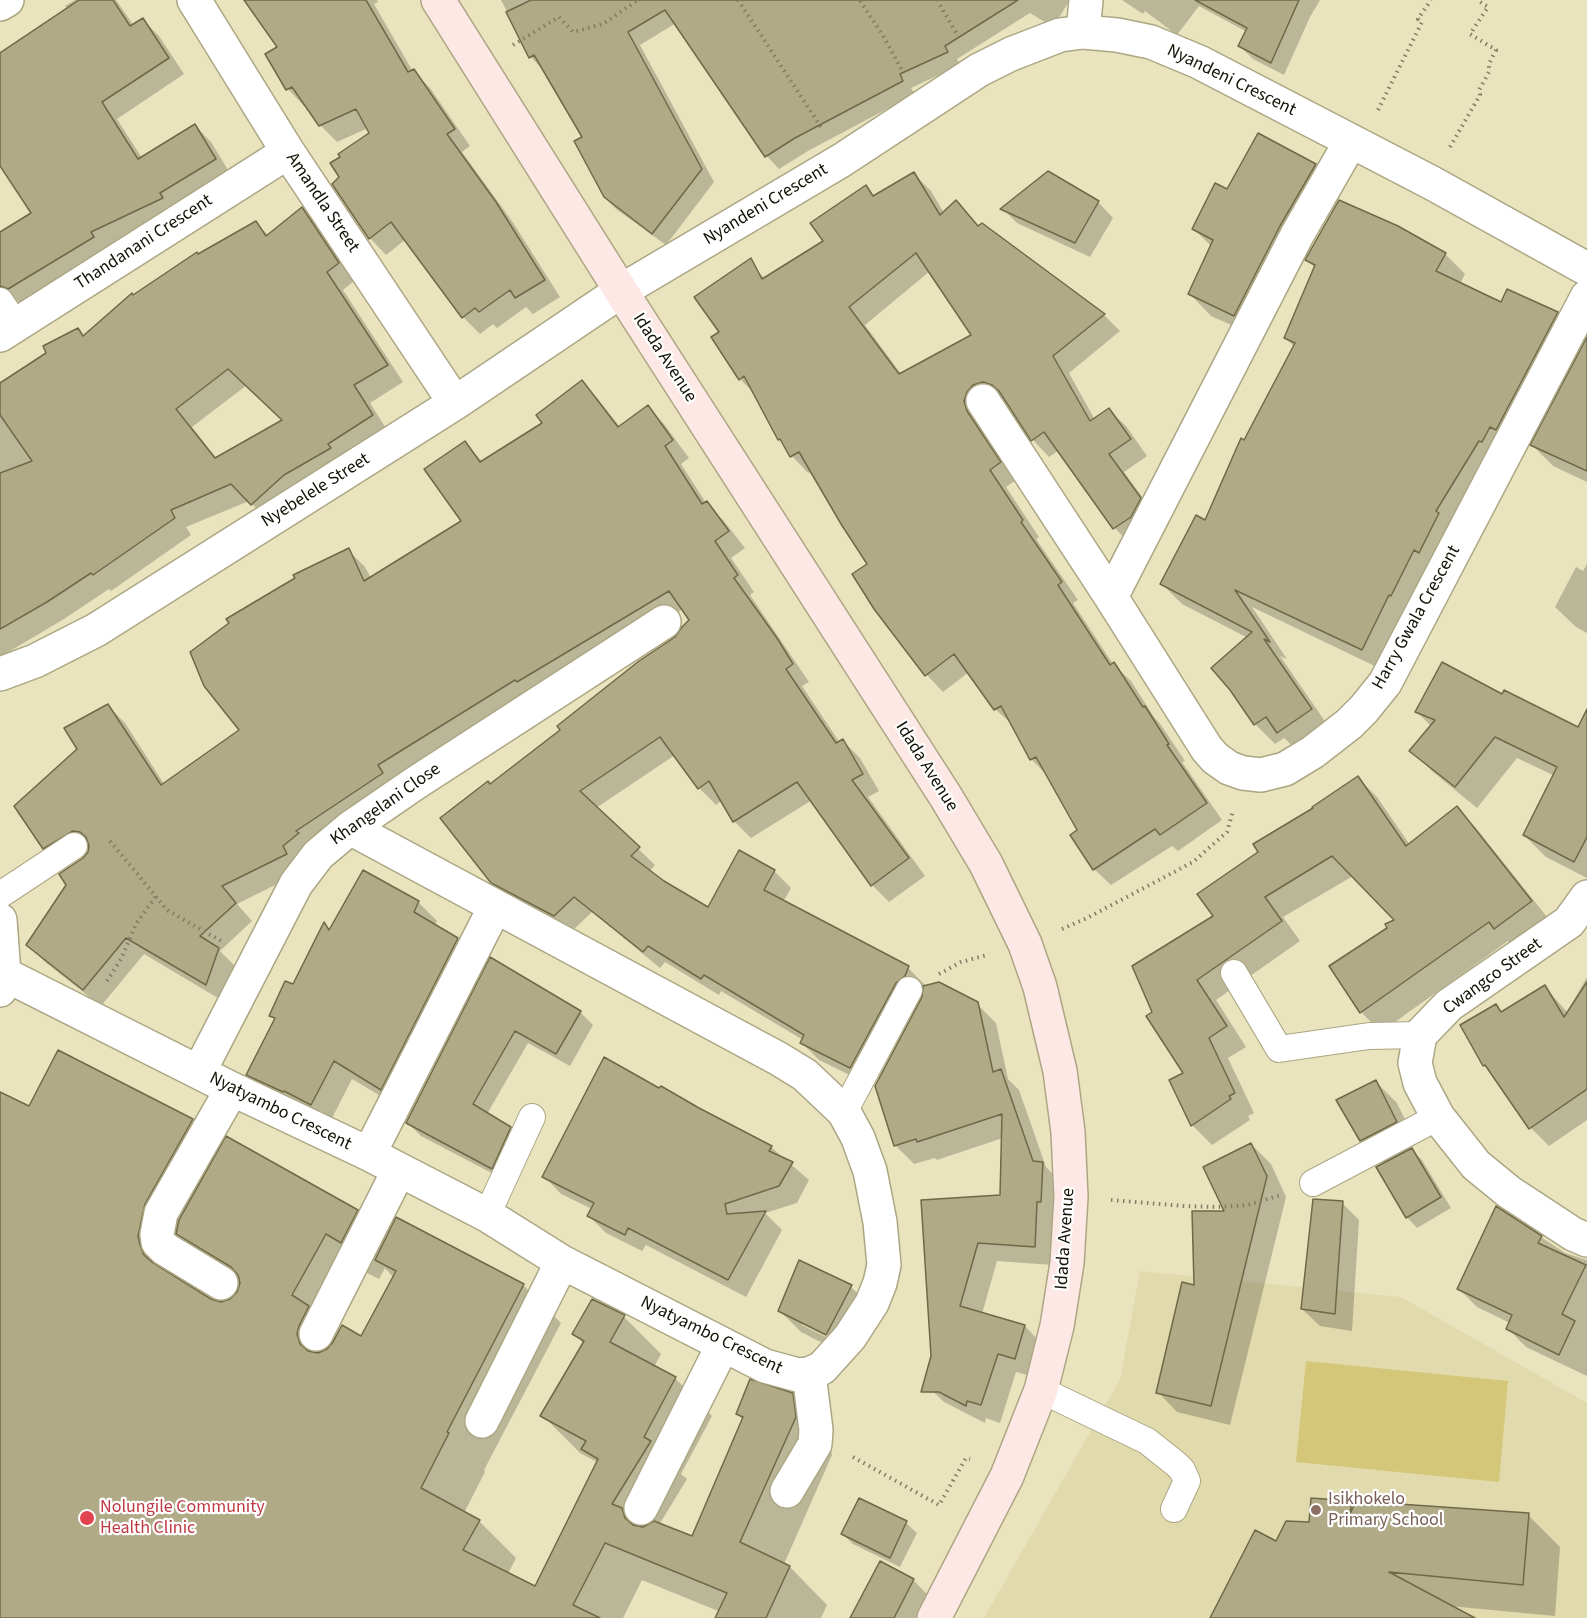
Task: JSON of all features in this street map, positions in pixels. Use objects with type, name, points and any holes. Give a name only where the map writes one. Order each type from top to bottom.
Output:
[{"type":"street","points":[[0,4],[7,0]]},
{"type":"street","name":"Amandla Street","points":[[194,0],[288,152],[455,402]]},
{"type":"street","name":"Idada Avenue","points":[[438,0],[987,864],[1025,944],[1040,987],[1060,1071],[1068,1132],[1071,1197],[1067,1263],[1057,1326],[1041,1390],[1007,1476],[934,1618]]},
{"type":"street","name":"Nyandeni Crescent","points":[[621,291],[842,160],[979,70],[1011,54],[1060,35],[1084,16],[1116,35],[1151,42],[1199,62],[1432,183],[1587,269]]},
{"type":"street","points":[[1111,597],[1297,235],[1356,143]]},
{"type":"street","name":"Thandanani Crescent","points":[[5,320],[288,152]]},
{"type":"street","name":"Nyebelele Street","points":[[0,674],[35,661],[96,630],[455,402],[621,291]]},
{"type":"street","name":"Harry Gwala Crescent","points":[[983,401],[1111,597],[1206,749],[1215,759],[1229,768],[1261,775],[1285,769],[1350,724],[1385,683],[1587,297]]},
{"type":"street","name":"Khangelani Close","points":[[199,1072],[275,922],[296,884],[318,855],[350,828],[414,784],[664,622]]},
{"type":"street","points":[[350,828],[779,1059],[805,1075],[843,1112],[858,1138],[870,1171],[880,1222],[884,1265],[872,1303],[850,1337],[822,1368],[809,1374],[816,1430],[815,1444],[787,1491]]},
{"type":"street","name":"Cwangco Street","points":[[1420,1035],[1449,1005],[1569,922],[1587,897]]},
{"type":"street","points":[[369,1154],[495,906]]},
{"type":"street","points":[[0,920],[2,982]]},
{"type":"street","name":"Nyatyambo Crescent","points":[[2,982],[84,1015],[369,1154],[487,1215],[562,1263],[765,1366],[786,1373],[809,1374]]},
{"type":"street","points":[[1420,1035],[1415,1063],[1420,1083],[1438,1117],[1476,1165],[1509,1192],[1573,1234],[1587,1240]]},
{"type":"street","points":[[221,1283],[165,1249],[158,1242],[157,1234],[161,1213],[232,1089]]},
{"type":"street","points":[[316,1334],[399,1170]]},
{"type":"street","points":[[482,1421],[562,1263]]},
{"type":"street","points":[[641,1508],[723,1345]]},
{"type":"lane","points":[[0,895],[74,846]]},
{"type":"lane","points":[[1234,973],[1279,1049],[1369,1036],[1420,1035]]},
{"type":"lane","points":[[843,1112],[909,990]]},
{"type":"lane","points":[[487,1215],[532,1117]]},
{"type":"lane","points":[[1313,1183],[1438,1117]]},
{"type":"lane","points":[[1041,1390],[1147,1441],[1176,1464],[1187,1481],[1174,1509]]},
{"type":"path","points":[[479,65],[559,17],[573,32],[603,24],[638,0]]},
{"type":"path","points":[[738,0],[797,88]]},
{"type":"path","points":[[1356,143],[1422,22],[1418,19],[1431,0]]},
{"type":"path","points":[[1432,183],[1455,135],[1480,95],[1479,90],[1489,72],[1489,64],[1496,50],[1470,34],[1488,7],[1477,0]]},
{"type":"path","points":[[860,1],[887,42],[922,106]]},
{"type":"path","points":[[909,990],[961,962],[1025,944],[1087,918],[1193,862],[1227,832],[1244,773]]},
{"type":"path","points":[[74,846],[111,841],[167,910],[237,951],[275,922]]},
{"type":"path","points":[[84,1015],[121,959],[136,924],[156,896]]},
{"type":"path","points":[[1071,1197],[1218,1207],[1248,1205],[1313,1183]]},
{"type":"path","points":[[815,1444],[847,1454],[939,1505],[966,1458],[1007,1476]]},
{"type":"shaded area","name":"Isikhokelo Primary School","points":[[1140,1271],[1401,1297],[1587,1403],[1587,1618],[984,1618],[1120,1380]]},
{"type":"shaded area","points":[[1306,1361],[1508,1381],[1499,1482],[1296,1462]]},
{"type":"building","points":[[79,0],[113,0],[130,26],[143,18],[169,58],[102,102],[138,159],[195,124],[216,159],[160,193],[163,198],[91,232],[94,237],[8,289],[0,286],[0,232],[31,213],[0,166],[0,53]]},
{"type":"building","points":[[244,0],[366,0],[408,72],[414,69],[455,129],[447,134],[496,202],[545,280],[515,298],[510,290],[479,312],[475,308],[462,318],[391,222],[369,239],[332,184],[339,177],[330,163],[340,157],[338,154],[369,133],[356,109],[319,126],[292,87],[286,90],[265,54],[277,47]]},
{"type":"building","points":[[531,0],[1018,0],[945,46],[948,52],[900,74],[903,81],[795,138],[765,157],[665,10],[628,32],[702,169],[652,234],[604,197],[574,141],[582,137],[534,55],[529,58],[506,12]]},
{"type":"building","points":[[1195,0],[1299,0],[1271,63],[1238,46],[1247,28]]},
{"type":"building","points":[[1258,133],[1316,164],[1280,226],[1234,316],[1188,294],[1213,240],[1192,229],[1215,183],[1227,189]]},
{"type":"building","points":[[1048,171],[1099,201],[1075,243],[1000,209]]},
{"type":"building","points":[[914,172],[940,215],[956,200],[978,226],[982,223],[1105,314],[1053,356],[1090,421],[1109,408],[1131,439],[1109,454],[1141,498],[1131,517],[1113,529],[1044,432],[1031,441],[999,391],[983,382],[973,385],[964,401],[967,411],[1001,462],[990,470],[1023,520],[1021,522],[1062,582],[1058,585],[1110,665],[1114,662],[1143,707],[1145,706],[1169,744],[1167,745],[1207,803],[1160,835],[1155,829],[1093,870],[1070,835],[1077,830],[1036,757],[1030,760],[1001,706],[994,710],[954,654],[925,676],[874,609],[852,574],[867,564],[799,452],[790,457],[780,439],[778,440],[744,376],[739,380],[711,337],[719,332],[694,297],[751,258],[762,279],[823,241],[810,223],[866,185],[873,196]],"holes":[[[916,253],[971,335],[899,374],[849,307]]]},
{"type":"building","points":[[1339,200],[1398,226],[1446,253],[1436,271],[1501,302],[1507,289],[1558,312],[1496,430],[1490,427],[1482,442],[1479,441],[1436,511],[1439,513],[1419,553],[1414,550],[1362,650],[1235,590],[1270,642],[1264,639],[1312,709],[1277,733],[1266,717],[1254,725],[1230,690],[1211,668],[1252,632],[1160,584],[1196,515],[1205,520],[1241,438],[1244,440],[1295,343],[1284,338],[1315,265],[1305,260]]},
{"type":"building","points":[[302,207],[339,263],[327,272],[388,365],[354,385],[373,415],[328,444],[331,448],[284,475],[251,505],[231,484],[171,510],[175,518],[93,575],[91,573],[0,629],[0,473],[32,461],[0,415],[0,383],[46,353],[43,346],[78,328],[83,336],[132,293],[133,295],[197,252],[198,254],[256,221],[266,236]],"holes":[[[228,369],[282,420],[215,458],[176,409]]]},
{"type":"building","points":[[1587,337],[1587,471],[1530,445]]},
{"type":"building","points":[[582,380],[618,427],[648,405],[673,440],[665,446],[702,504],[707,501],[729,531],[715,541],[738,575],[734,578],[777,638],[793,664],[786,669],[836,743],[843,739],[863,774],[852,780],[909,858],[871,886],[797,782],[733,822],[709,781],[698,789],[660,737],[580,791],[640,847],[631,856],[664,881],[708,907],[739,850],[775,870],[764,890],[909,966],[905,976],[896,983],[850,1068],[800,1043],[804,1035],[704,975],[701,979],[648,946],[643,952],[574,897],[554,916],[491,883],[440,818],[488,781],[490,784],[560,730],[557,726],[639,661],[675,637],[689,620],[669,591],[517,682],[515,680],[378,765],[383,773],[296,831],[299,833],[283,846],[287,854],[222,886],[236,903],[200,936],[219,948],[206,985],[126,938],[83,990],[26,945],[66,885],[59,874],[88,852],[86,837],[80,832],[73,831],[43,849],[14,806],[77,749],[64,728],[108,704],[161,785],[239,730],[204,686],[190,652],[229,623],[226,619],[295,578],[293,575],[349,548],[364,581],[461,521],[424,469],[465,441],[480,462],[542,423],[536,415]]},
{"type":"building","points":[[1442,662],[1502,694],[1504,690],[1578,727],[1587,709],[1587,837],[1574,862],[1523,835],[1557,767],[1495,737],[1455,787],[1409,751],[1435,720],[1415,712]]},
{"type":"building","points":[[1358,776],[1406,846],[1457,806],[1532,901],[1494,929],[1489,922],[1360,1013],[1329,966],[1387,928],[1385,924],[1394,920],[1332,856],[1265,897],[1282,921],[1197,980],[1227,1026],[1209,1038],[1235,1093],[1229,1096],[1231,1099],[1191,1126],[1169,1080],[1183,1073],[1146,1016],[1152,1012],[1132,966],[1213,916],[1197,894],[1258,852],[1253,844],[1313,808]]},
{"type":"building","points":[[363,870],[419,901],[414,912],[458,938],[381,1090],[334,1061],[311,1105],[246,1075],[275,1018],[269,1016],[285,981],[293,984],[324,922],[329,930]]},
{"type":"building","points":[[490,957],[581,1011],[556,1054],[515,1031],[473,1104],[511,1127],[492,1169],[406,1123]]},
{"type":"building","points":[[939,982],[978,1002],[993,1072],[1001,1069],[1033,1161],[1043,1162],[1041,1202],[1037,1202],[1035,1247],[978,1243],[960,1306],[1025,1325],[1015,1359],[998,1354],[981,1405],[967,1401],[966,1406],[939,1392],[921,1392],[931,1356],[921,1200],[1000,1195],[1002,1114],[917,1142],[916,1139],[894,1146],[875,1086],[922,997],[923,986]]},
{"type":"building","points":[[1587,982],[1587,1089],[1529,1129],[1485,1065],[1483,1066],[1460,1025],[1496,1004],[1501,1012],[1545,985],[1564,1017]]},
{"type":"building","points":[[58,1050],[193,1119],[145,1204],[138,1236],[144,1255],[152,1262],[211,1299],[221,1302],[230,1299],[237,1292],[240,1283],[238,1275],[231,1267],[176,1234],[179,1220],[226,1136],[358,1210],[341,1243],[326,1234],[292,1295],[309,1306],[297,1334],[300,1344],[308,1351],[318,1353],[327,1349],[342,1325],[361,1336],[396,1271],[375,1260],[396,1217],[524,1284],[447,1432],[449,1433],[421,1488],[480,1520],[463,1550],[535,1586],[598,1459],[581,1449],[586,1441],[540,1416],[584,1341],[572,1334],[592,1299],[625,1315],[610,1342],[676,1377],[644,1437],[651,1441],[612,1504],[622,1508],[625,1518],[633,1525],[643,1527],[654,1521],[692,1536],[743,1417],[736,1414],[750,1379],[793,1393],[796,1417],[740,1542],[790,1566],[766,1618],[715,1618],[727,1593],[605,1543],[573,1605],[600,1618],[0,1618],[0,1092],[29,1106]]},
{"type":"building","points":[[604,1057],[772,1146],[769,1151],[793,1162],[779,1186],[725,1204],[727,1214],[766,1211],[728,1280],[628,1228],[625,1235],[587,1216],[594,1203],[542,1177]]},
{"type":"building","points":[[1376,1080],[1397,1122],[1360,1141],[1336,1100]]},
{"type":"building","points":[[1251,1143],[1267,1176],[1211,1406],[1156,1393],[1182,1282],[1194,1285],[1192,1211],[1224,1211],[1203,1167]]},
{"type":"building","points":[[1412,1148],[1441,1197],[1406,1218],[1376,1167]]},
{"type":"building","points":[[1313,1199],[1343,1201],[1335,1314],[1301,1309]]},
{"type":"building","points":[[1496,1206],[1542,1236],[1538,1243],[1586,1265],[1562,1314],[1575,1321],[1559,1355],[1506,1329],[1512,1315],[1457,1289]]},
{"type":"building","points":[[799,1260],[852,1285],[826,1335],[778,1311]]},
{"type":"building","points":[[859,1498],[907,1521],[890,1558],[841,1534]]},
{"type":"building","points":[[1311,1498],[1352,1501],[1350,1514],[1356,1501],[1529,1513],[1523,1585],[1389,1572],[1475,1618],[1210,1618],[1255,1530],[1276,1541],[1286,1521],[1309,1522]]},
{"type":"building","points":[[880,1561],[914,1579],[894,1618],[850,1618]]},
{"type":"place","name":"Isikhokelo Primary School","points":[[1316,1510]]},
{"type":"place","name":"Nolungile Community Health Clinic","points":[[87,1518]]}]
